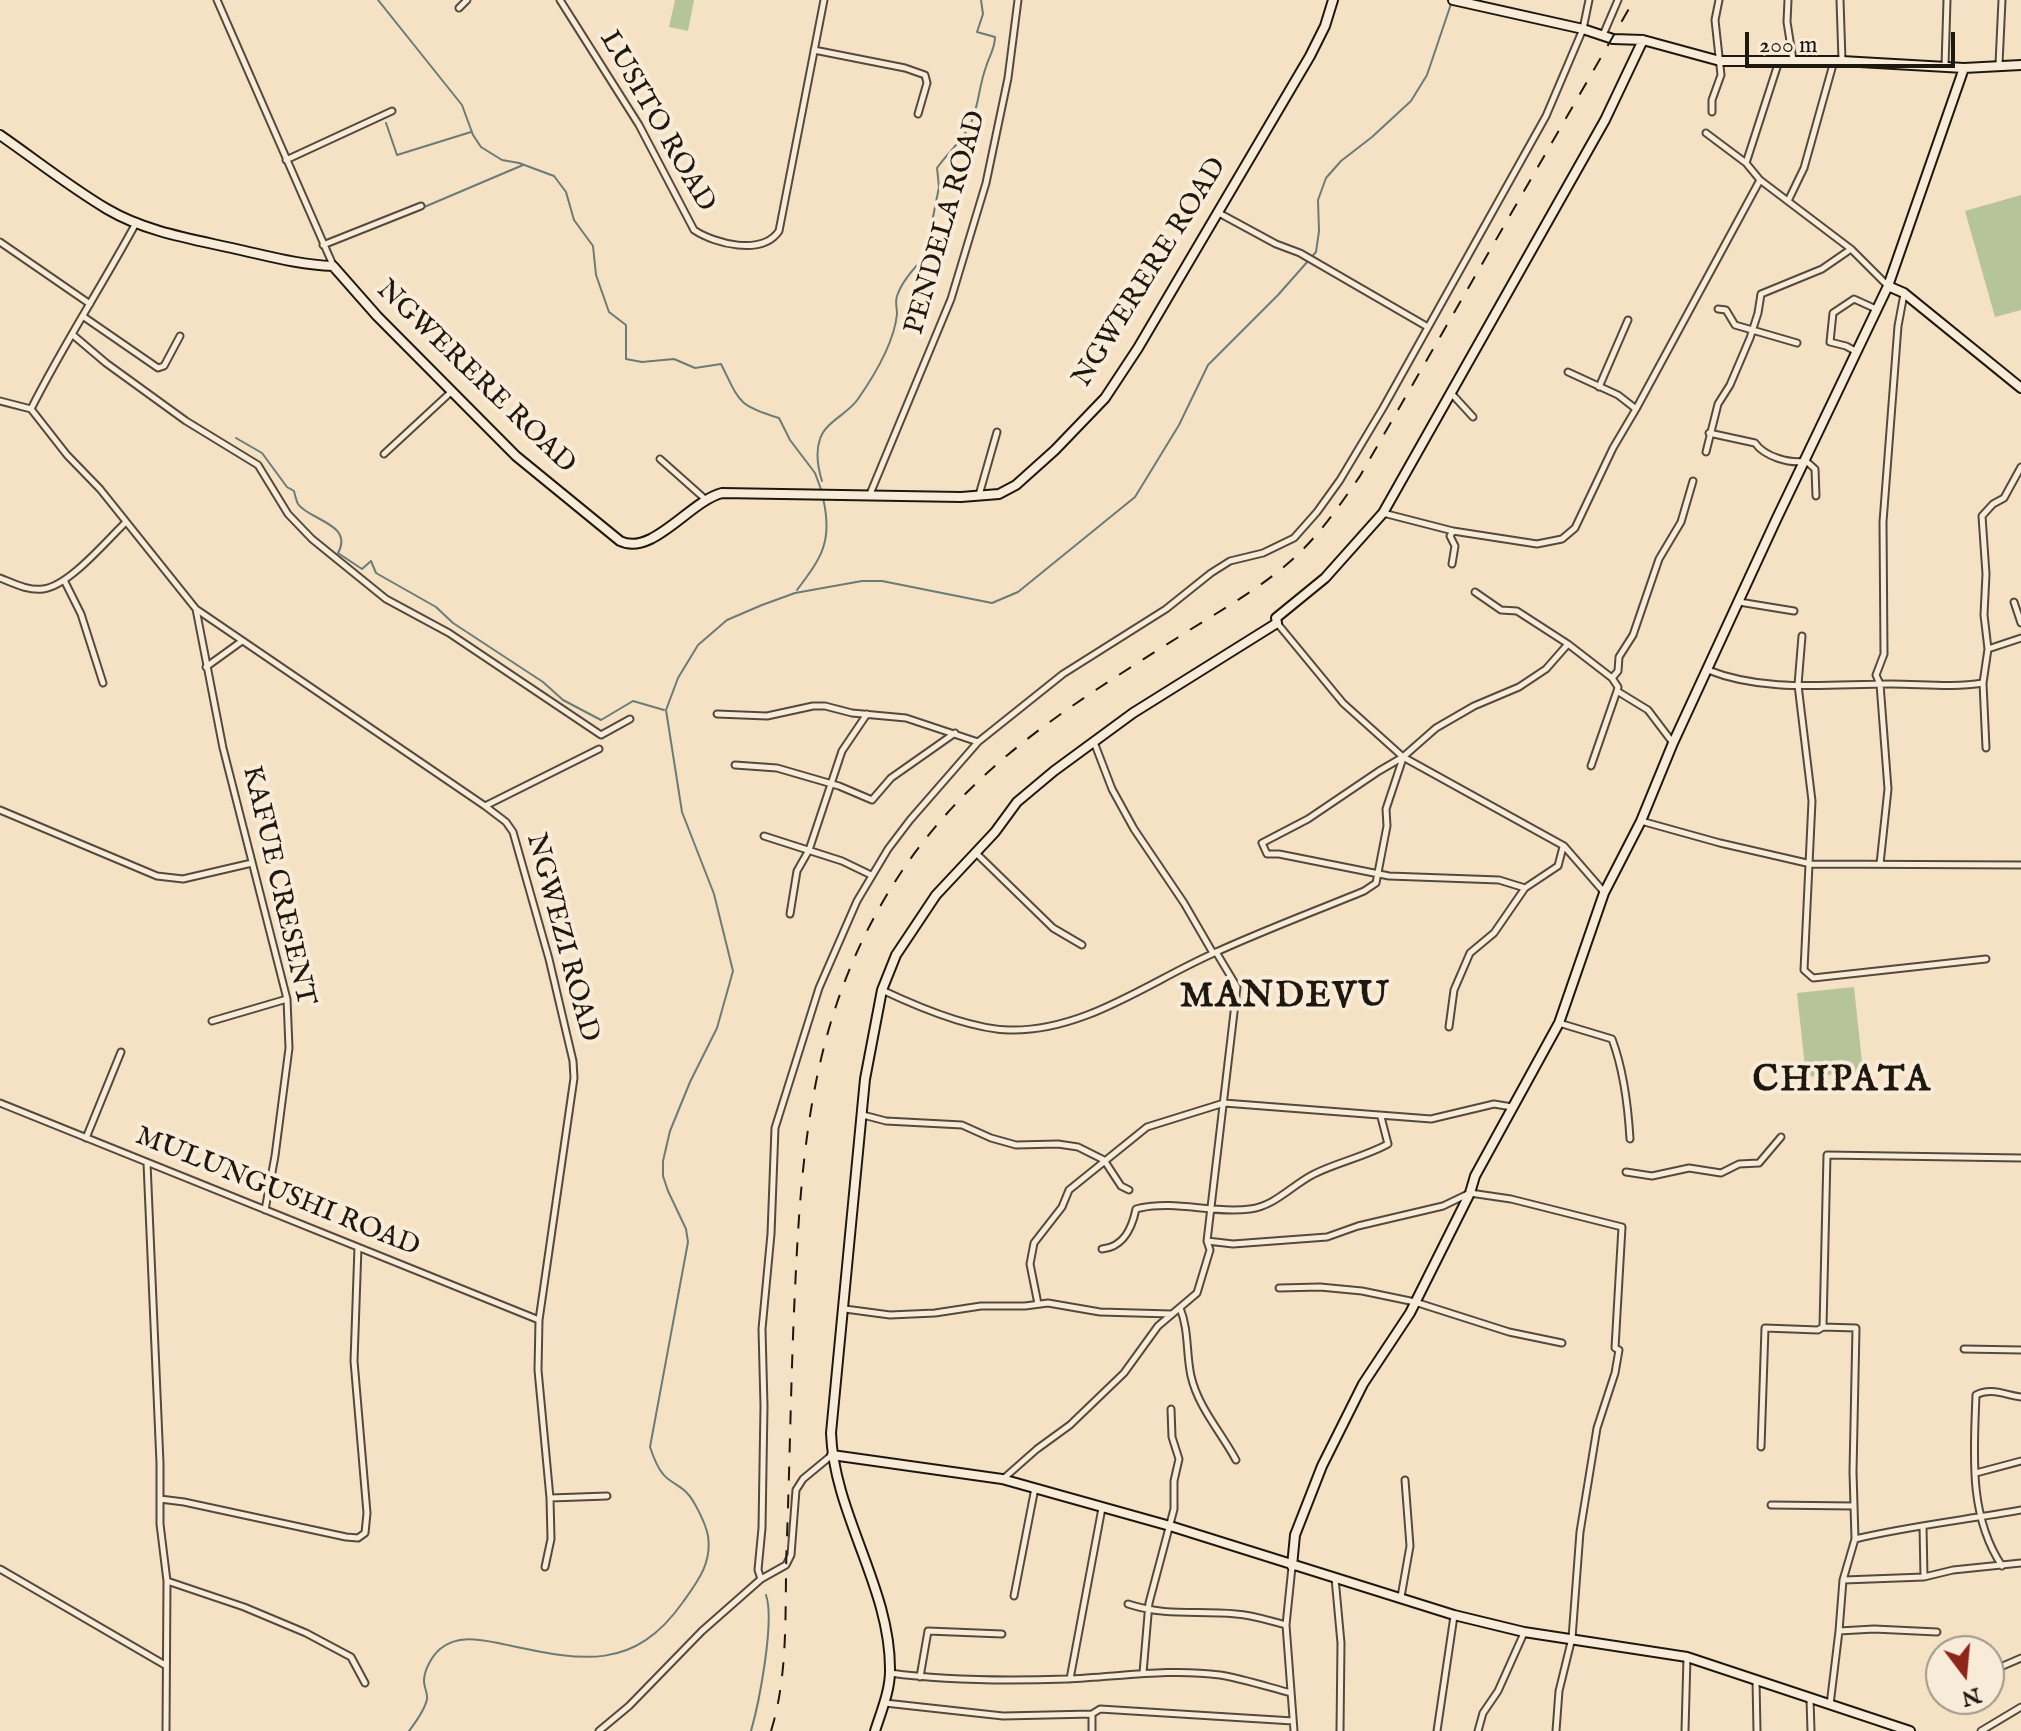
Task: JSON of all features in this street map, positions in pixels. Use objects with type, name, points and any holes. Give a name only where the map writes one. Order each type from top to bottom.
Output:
[{"type":"street","points":[[0,135],[107,209],[136,223],[167,234],[249,252],[314,266],[333,266],[217,0]]},
{"type":"street","points":[[459,8],[467,0]]},
{"type":"street","name":"LUSITO ROAD","points":[[560,0],[639,125],[694,230],[704,237],[739,245],[764,244],[779,231],[824,0]]},
{"type":"street","name":"PENDELA ROAD","points":[[870,494],[951,299],[986,183],[1008,78],[1018,0]]},
{"type":"street","name":"NGWERERE ROAD","points":[[333,266],[377,316],[516,456],[628,545],[651,539],[705,499],[736,491],[999,494],[1016,485],[1055,450],[1105,398],[1138,348],[1310,56],[1325,26],[1333,0]]},
{"type":"street","points":[[761,1579],[758,1570],[762,1528],[762,1329],[771,1234],[775,1128],[819,988],[871,875],[910,820],[978,742],[1063,674],[1166,609],[1230,561],[1263,553],[1294,538],[1340,480],[1546,116],[1583,29],[1589,0]]},
{"type":"street","points":[[1603,35],[1618,0]]},
{"type":"street","points":[[1712,112],[1712,100],[1721,75],[1715,20],[1719,0]]},
{"type":"street","points":[[1788,0],[1787,22],[1794,61]]},
{"type":"street","points":[[1788,201],[1804,168],[1838,61],[1840,0]]},
{"type":"street","points":[[1945,66],[1947,0]]},
{"type":"street","points":[[1999,64],[2002,0]]},
{"type":"street","points":[[1458,1],[1583,29],[1613,39],[1643,40],[1720,61],[1838,61],[1964,68],[2021,65]]},
{"type":"street","points":[[1604,893],[1564,846],[1403,757],[1343,703],[1276,618],[1325,578],[1383,513],[1605,120],[1643,40]]},
{"type":"street","points":[[814,50],[925,75],[927,83],[918,114]]},
{"type":"street","points":[[1746,163],[1779,61]]},
{"type":"street","points":[[1294,1731],[1286,1625],[1295,1535],[1322,1466],[1363,1384],[1415,1302],[1470,1193],[1475,1176],[1559,1023],[1604,893],[1641,821],[1673,743],[1888,286],[1964,68]]},
{"type":"street","points":[[286,160],[392,111]]},
{"type":"street","points":[[1706,133],[1746,163],[1760,180],[1851,249],[1888,286],[1904,293],[2021,388]]},
{"type":"street","points":[[1383,513],[1453,531],[1537,544],[1562,539],[1575,528],[1613,448],[1760,180]]},
{"type":"street","points":[[323,245],[421,206]]},
{"type":"street","points":[[1217,212],[1276,244],[1300,253],[1426,326]]},
{"type":"street","points":[[0,401],[31,409],[136,223]]},
{"type":"street","points":[[0,242],[90,304]]},
{"type":"street","points":[[1706,452],[1718,404],[1730,385],[1752,330],[1761,294],[1822,269],[1851,249]]},
{"type":"street","points":[[1880,864],[1888,789],[1880,684],[1876,675],[1884,654],[1884,506],[1898,326],[1904,293]]},
{"type":"street","points":[[1857,352],[1830,342],[1833,313],[1854,299],[1877,310]]},
{"type":"street","points":[[1718,309],[1726,310],[1735,325],[1797,343]]},
{"type":"street","points":[[84,317],[158,368],[164,366],[180,336]]},
{"type":"street","points":[[1599,387],[1628,320]]},
{"type":"street","points":[[73,335],[186,421],[258,465],[288,514],[312,539],[386,599],[449,633],[601,735],[630,719]]},
{"type":"street","points":[[1568,372],[1618,395],[1636,409]]},
{"type":"street","points":[[384,454],[451,392]]},
{"type":"street","points":[[1450,393],[1473,417]]},
{"type":"street","name":"NGWEZI ROAD","points":[[31,409],[196,609],[485,806],[506,822],[513,832],[549,959],[573,1061],[571,1100],[539,1320],[539,1384],[551,1539],[545,1567]]},
{"type":"street","points":[[979,495],[997,432]]},
{"type":"street","points":[[1709,433],[1755,443],[1760,450],[1796,464],[1805,461]]},
{"type":"street","points":[[660,459],[705,499]]},
{"type":"street","points":[[1805,461],[1815,469],[1816,496]]},
{"type":"street","points":[[1986,748],[1983,683],[1988,649],[1984,615],[1986,574],[1982,516],[2004,498],[2021,467]]},
{"type":"street","points":[[1612,678],[1618,671],[1619,657],[1633,635],[1659,559],[1681,522],[1693,481]]},
{"type":"street","points":[[0,578],[33,589],[45,589],[64,580],[126,522]]},
{"type":"street","points":[[1452,564],[1455,546],[1450,536],[1453,531]]},
{"type":"street","points":[[64,580],[81,614],[103,683]]},
{"type":"street","points":[[1475,592],[1501,610],[1517,611],[1568,644],[1612,678],[1617,691],[1648,710],[1673,743]]},
{"type":"street","points":[[1739,602],[1794,611]]},
{"type":"street","points":[[2014,602],[2021,623]]},
{"type":"street","name":"KAFUE CRESENT","points":[[196,609],[206,667],[287,999],[289,1048],[265,1210]]},
{"type":"street","points":[[875,1731],[890,1673],[888,1639],[879,1600],[832,1455],[831,1433],[870,1047],[882,990],[896,955],[936,895],[976,853],[1017,802],[1133,713],[1277,623]]},
{"type":"street","points":[[1802,636],[1798,685],[1800,716],[1806,733],[1810,769],[1811,864],[1804,970],[1813,978],[1986,959]]},
{"type":"street","points":[[1988,649],[2021,638]]},
{"type":"street","points":[[206,667],[242,641]]},
{"type":"street","points":[[1525,888],[1499,880],[1438,879],[1379,873],[1267,854],[1262,843],[1308,819],[1403,757],[1436,728],[1474,706],[1519,687],[1546,669],[1568,644]]},
{"type":"street","points":[[1708,670],[1748,682],[1798,685],[1943,686],[1983,683]]},
{"type":"street","points":[[1591,766],[1617,691]]},
{"type":"street","points":[[717,714],[767,716],[813,706],[906,718],[978,742]]},
{"type":"street","points":[[790,914],[797,871],[809,850],[842,751],[867,714]]},
{"type":"street","points":[[735,765],[777,768],[872,800],[891,778],[956,733]]},
{"type":"street","points":[[1002,1479],[1070,1425],[1124,1373],[1158,1326],[1197,1293],[1210,1250],[1207,1241],[1237,987],[1127,815],[1112,789],[1094,741]]},
{"type":"street","points":[[485,806],[599,749]]},
{"type":"street","points":[[882,990],[931,1012],[1006,1030],[1058,1025],[1108,1006],[1215,953],[1364,891],[1376,883],[1387,826],[1386,809],[1403,757]]},
{"type":"street","points":[[0,810],[157,876],[183,879],[252,863]]},
{"type":"street","points":[[1641,821],[1811,864],[2021,865]]},
{"type":"street","points":[[764,836],[842,861],[871,875]]},
{"type":"street","points":[[1449,1027],[1454,990],[1470,953],[1494,933],[1525,888],[1558,866],[1564,846]]},
{"type":"street","points":[[976,853],[1053,928],[1082,945]]},
{"type":"street","points":[[212,1021],[287,999]]},
{"type":"street","points":[[1559,1023],[1612,1039],[1628,1100],[1630,1139]]},
{"type":"street","points":[[86,1138],[121,1052]]},
{"type":"street","name":"MULUNGUSHI ROAD","points":[[0,1103],[539,1320]]},
{"type":"street","points":[[1038,1304],[1030,1264],[1034,1243],[1062,1207],[1069,1190],[1147,1127],[1224,1103],[1431,1119],[1494,1104],[1512,1108]]},
{"type":"street","points":[[863,1115],[886,1121],[962,1125],[1016,1145],[1037,1143],[1078,1147],[1104,1160],[1121,1186],[1129,1190]]},
{"type":"street","points":[[1102,1249],[1114,1247],[1123,1240],[1136,1209],[1167,1205],[1211,1211],[1261,1207],[1272,1203],[1312,1175],[1388,1144],[1381,1117]]},
{"type":"street","points":[[1626,1172],[1652,1176],[1689,1168],[1721,1173],[1739,1164],[1759,1163],[1781,1137]]},
{"type":"street","points":[[1823,1327],[1827,1155],[2021,1158]]},
{"type":"street","points":[[147,1163],[160,1499],[167,1581],[166,1731]]},
{"type":"street","points":[[1207,1241],[1233,1244],[1327,1237],[1358,1226],[1443,1206],[1470,1193],[1511,1199],[1622,1227],[1615,1348],[1619,1350],[1612,1385],[1597,1428],[1585,1502],[1572,1638],[1559,1691],[1556,1731]]},
{"type":"street","points":[[160,1499],[346,1537],[358,1538],[365,1533],[367,1513],[354,1361],[358,1247]]},
{"type":"street","points":[[1279,1288],[1320,1287],[1362,1291],[1415,1302],[1509,1332],[1562,1343]]},
{"type":"street","points":[[842,1304],[846,1311],[890,1315],[1038,1304],[1100,1312],[1172,1314]]},
{"type":"street","points":[[1180,1308],[1187,1326],[1191,1377],[1200,1401],[1236,1460]]},
{"type":"street","points":[[1761,1447],[1765,1328],[1856,1328],[1855,1539],[1843,1580],[1830,1705]]},
{"type":"street","points":[[1964,1349],[2021,1350]]},
{"type":"street","points":[[2002,1566],[1979,1517],[1973,1450],[1976,1395],[2000,1391],[2021,1397]]},
{"type":"street","points":[[1143,1673],[1149,1603],[1170,1526],[1179,1459],[1172,1437],[1171,1409]]},
{"type":"street","points":[[599,1731],[629,1706],[702,1631],[761,1579],[786,1565],[791,1555],[794,1498],[798,1484],[832,1455],[1002,1479],[1170,1526],[1454,1615],[1524,1632],[1687,1657],[1910,1731]]},
{"type":"street","points":[[1976,1473],[2021,1461]]},
{"type":"street","points":[[1401,1597],[1410,1546],[1405,1480]]},
{"type":"street","points":[[1014,1596],[1035,1488]]},
{"type":"street","points":[[550,1498],[607,1496]]},
{"type":"street","points":[[1771,1505],[1853,1506]]},
{"type":"street","points":[[1069,1679],[1102,1507]]},
{"type":"street","points":[[1855,1539],[1905,1527],[2021,1510]]},
{"type":"street","points":[[1923,1526],[1924,1577]]},
{"type":"street","points":[[1843,1580],[1924,1577],[1953,1570],[2021,1563]]},
{"type":"street","points":[[0,1569],[165,1665]]},
{"type":"street","points":[[1335,1577],[1341,1643],[1340,1731]]},
{"type":"street","points":[[167,1581],[244,1607],[306,1633],[351,1657],[365,1683]]},
{"type":"street","points":[[1128,1604],[1150,1611],[1193,1615],[1237,1614],[1286,1625]]},
{"type":"street","points":[[1437,1731],[1454,1615]]},
{"type":"street","points":[[920,1677],[928,1631],[1002,1634]]},
{"type":"street","points":[[1839,1631],[1937,1632]]},
{"type":"street","points":[[1478,1731],[1483,1713],[1498,1691],[1524,1632]]},
{"type":"street","points":[[1685,1731],[1687,1657]]},
{"type":"street","points":[[890,1673],[920,1677],[1069,1679],[1143,1673],[1219,1675],[1291,1693]]},
{"type":"street","points":[[1756,1679],[1757,1731]]},
{"type":"street","points":[[1810,1698],[1811,1731]]},
{"type":"street","points":[[884,1703],[1003,1716],[1092,1714],[1100,1709],[1293,1721]]},
{"type":"street","points":[[1981,1731],[2021,1707]]},
{"type":"street","points":[[1092,1714],[1092,1731]]},
{"type":"green space","points":[[675,0],[694,0],[688,31],[669,27]]},
{"type":"green space","points":[[2021,195],[2021,310],[1995,317],[1965,211]]},
{"type":"green space","points":[[1854,987],[1863,1071],[1806,1077],[1797,993]]},
{"type":"waterway","points":[[378,0],[462,105],[481,147],[502,160],[554,176],[566,192],[574,220],[593,246],[596,275],[609,312],[626,325],[626,359],[642,362],[674,359],[695,368],[721,364],[741,400],[779,418],[790,440],[815,473],[822,492]]},
{"type":"waterway","points":[[822,481],[817,455],[823,433],[854,404],[877,370],[892,337],[900,288],[937,241],[932,222],[939,187],[937,168],[971,123],[995,41],[995,37],[977,32],[983,14],[981,0]]},
{"type":"waterway","points":[[409,1731],[426,1703],[424,1681],[427,1668],[437,1652],[447,1645],[475,1639],[577,1657],[622,1652],[643,1642],[663,1626],[694,1587],[706,1563],[709,1546],[705,1525],[687,1493],[661,1471],[650,1447],[688,1242],[686,1229],[663,1176],[663,1161],[670,1131],[717,1028],[733,971],[714,894],[682,812],[666,710],[678,678],[698,645],[727,620],[795,593],[862,581],[882,581],[992,603],[1018,592],[1135,497],[1179,425],[1208,365],[1316,252],[1318,200],[1326,178],[1341,161],[1411,101],[1427,75],[1452,1]]},
{"type":"waterway","points":[[386,123],[397,155],[471,132]]},
{"type":"waterway","points":[[396,219],[523,165]]},
{"type":"waterway","points":[[236,438],[262,453],[287,487],[294,491],[298,504],[304,510],[335,529],[340,535],[338,553],[362,569],[371,561],[376,573],[436,607],[453,623],[543,682],[563,700],[601,720],[633,701],[664,710]]},
{"type":"waterway","points":[[797,590],[823,548],[827,526],[823,498]]},
{"type":"waterway","points":[[751,1731],[767,1642],[769,1623],[766,1595]]},
{"type":"railway","points":[[771,1731],[784,1660],[795,1290],[802,1177],[818,1071],[832,1019],[850,968],[874,918],[904,868],[932,830],[995,766],[1063,712],[1267,580],[1294,558],[1321,529],[1360,476],[1634,0]]},
{"type":"district","name":"MANDEVU","points":[[1285,999]]},
{"type":"district","name":"CHIPATA","points":[[1842,1083]]}]
